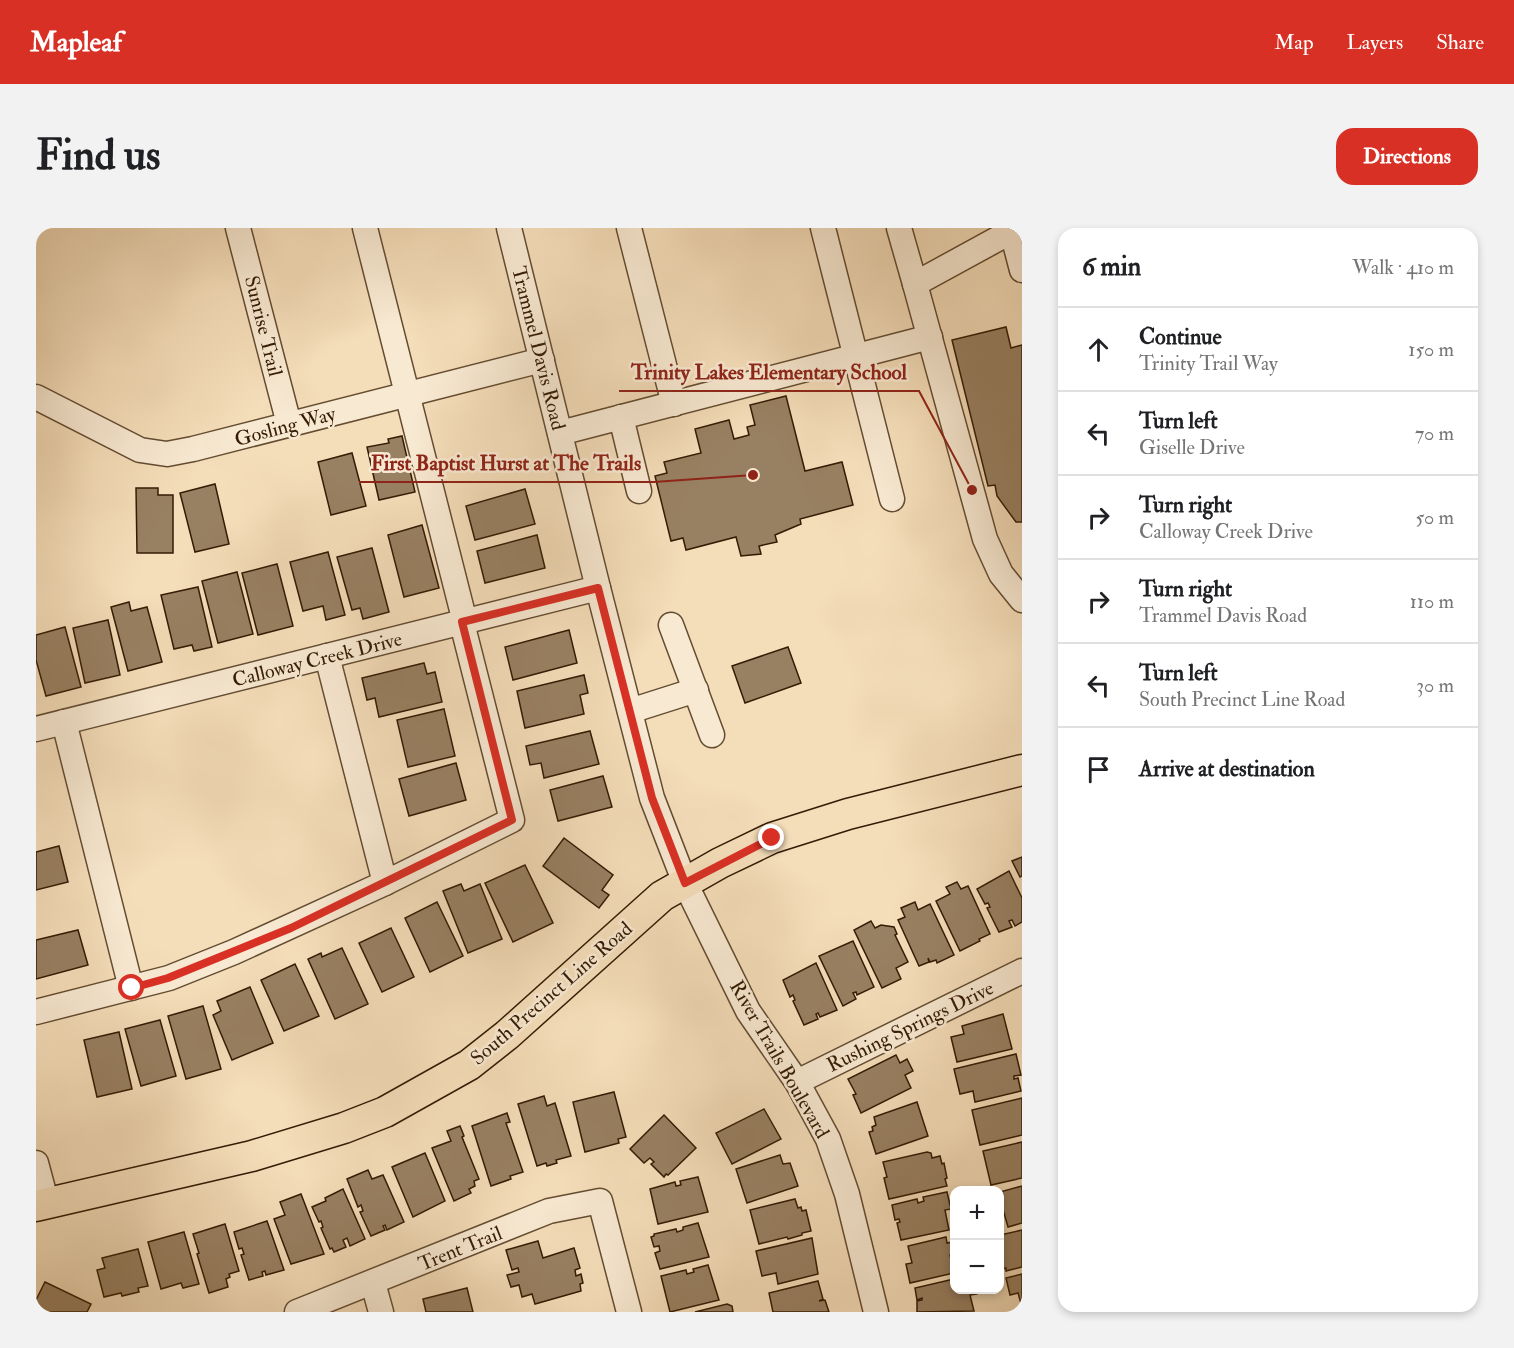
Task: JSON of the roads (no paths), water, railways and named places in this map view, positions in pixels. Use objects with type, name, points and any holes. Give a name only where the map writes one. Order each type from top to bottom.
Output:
[{"type":"main road","name":"South Precinct Line Road","points":[[41,1205],[252,1156],[344,1128],[385,1112],[469,1065],[514,1029],[662,896],[685,883],[772,838],[848,814],[1022,770]]},
{"type":"street","name":"Sunrise Trail","points":[[238,228],[289,424]]},
{"type":"street","points":[[36,1012],[168,978],[234,952],[385,884],[512,820],[365,228]]},
{"type":"street","name":"Trammel Davis Road","points":[[509,228],[652,798],[685,883]]},
{"type":"street","points":[[629,228],[674,404]]},
{"type":"street","points":[[823,228],[892,499]]},
{"type":"street","points":[[899,228],[985,539],[1001,574],[1022,600]]},
{"type":"street","points":[[915,284],[1012,230],[1022,270]]},
{"type":"street","points":[[560,433],[930,338]]},
{"type":"street","name":"Gosling Way","points":[[36,397],[140,450],[167,454],[542,360]]},
{"type":"street","points":[[621,417],[639,491]]},
{"type":"street","name":"Calloway Creek Drive","points":[[36,729],[598,588]]},
{"type":"street","points":[[671,625],[712,735]]},
{"type":"street","points":[[327,657],[385,884]]},
{"type":"street","points":[[630,711],[696,690]]},
{"type":"street","points":[[64,722],[132,988]]},
{"type":"street","name":"River Trails Boulevard","points":[[685,883],[748,1011],[797,1082],[828,1138],[847,1194],[876,1312]]},
{"type":"street","name":"Rushing Springs Drive","points":[[797,1082],[1022,971]]},
{"type":"street","points":[[36,1162],[41,1205]]},
{"type":"street","name":"Trent Trail","points":[[297,1312],[549,1211],[600,1201],[629,1312]]},
{"type":"street","points":[[374,1283],[381,1312]]},
{"type":"place","name":"First Baptist Hurst at The Trails","points":[[753,475]]},
{"type":"place","name":"Trinity Lakes Elementary School","points":[[972,490]]}]
